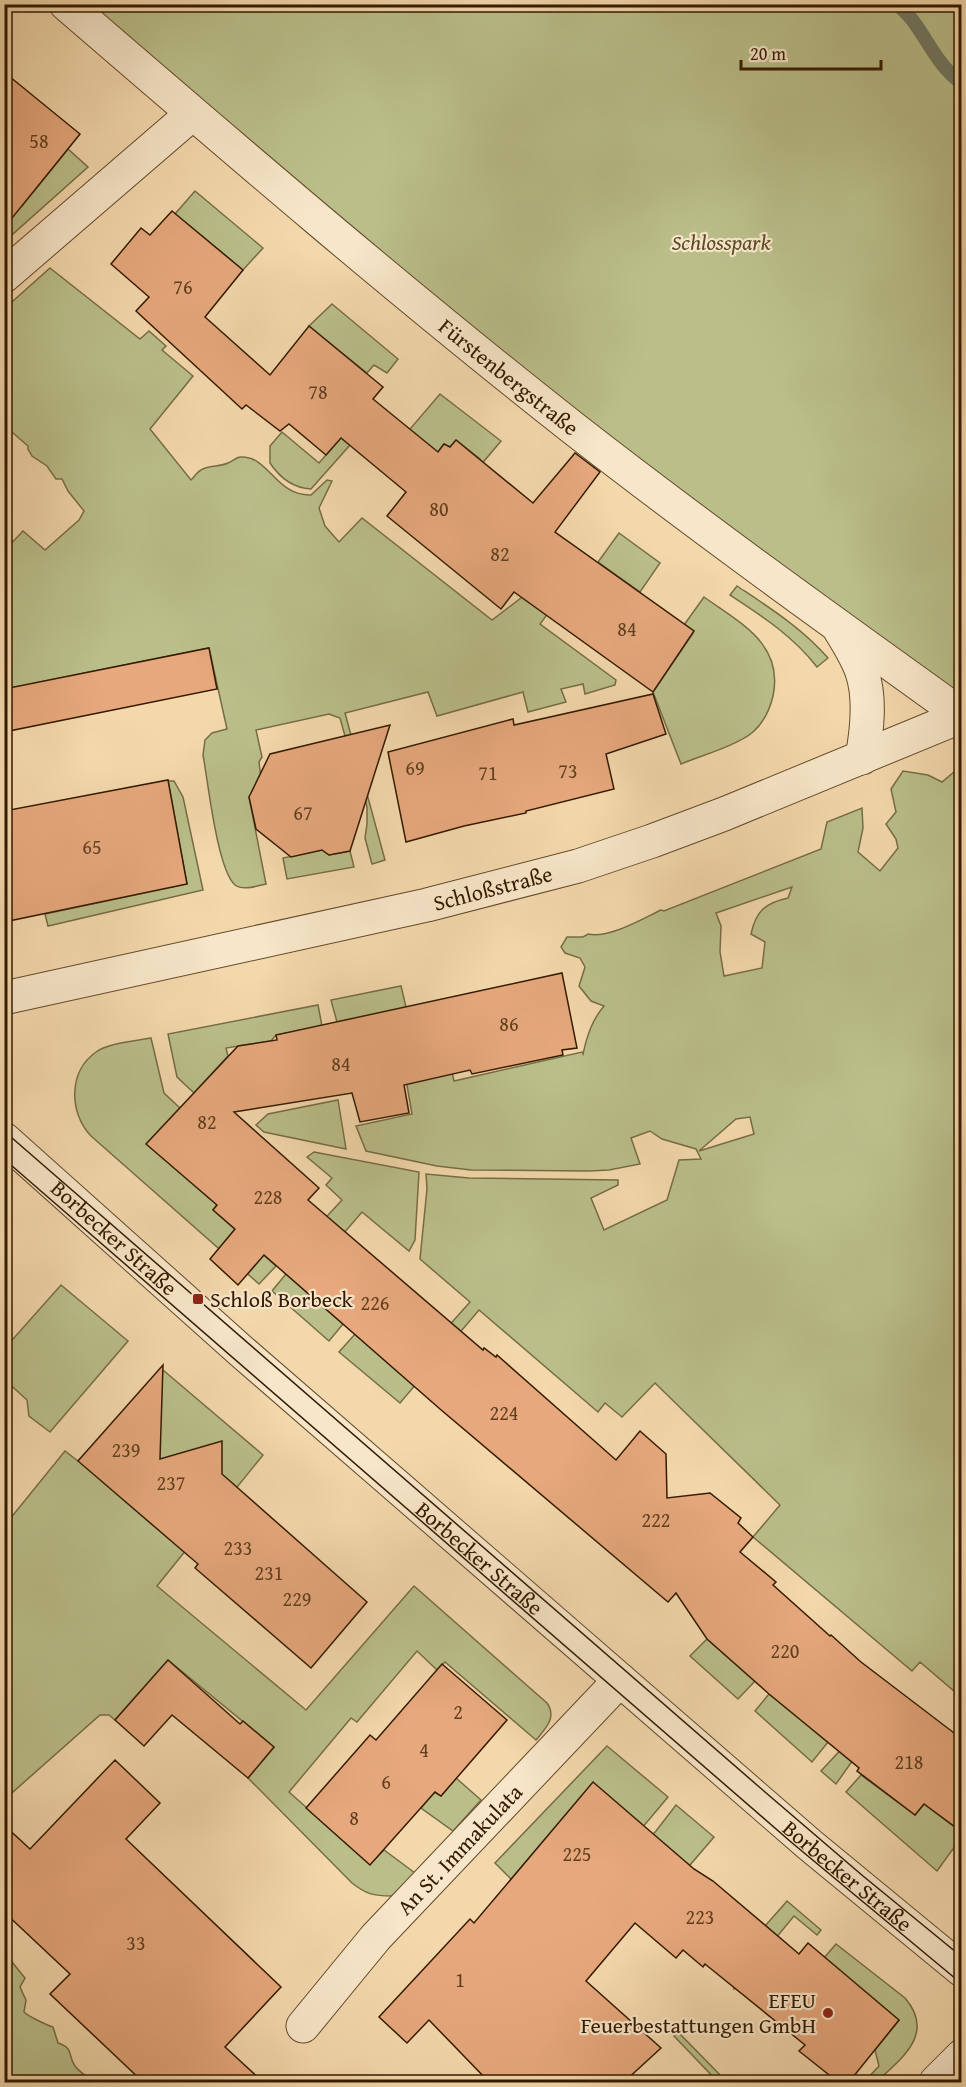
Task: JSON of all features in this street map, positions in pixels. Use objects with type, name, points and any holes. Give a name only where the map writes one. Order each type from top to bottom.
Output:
[{"type":"street","name":"Fürstenbergstraße","points":[[66,4],[389,280],[574,428],[962,715]]},
{"type":"street","points":[[4,276],[192,114]]},
{"type":"street","name":"Fürstenbergstraße","points":[[838,625],[862,673],[866,691],[866,737],[862,758]]},
{"type":"street","name":"Schloßstraße","points":[[4,998],[428,905],[556,873],[684,829],[862,758],[962,715]]},
{"type":"street","name":"Borbecker Straße","points":[[4,1139],[233,1344],[810,1845],[962,1970]]},
{"type":"street","name":"An St. Immakulata","points":[[303,2026],[376,1937],[620,1680]]},
{"type":"street","points":[[936,2082],[962,2056]]},
{"type":"green space","name":"Schlosspark","points":[[66,5],[961,5],[961,715],[923,687]]},
{"type":"green space","points":[[68,149],[88,167],[5,241],[4,192],[22,206]]},
{"type":"green space","points":[[195,191],[263,248],[243,270],[175,214]]},
{"type":"green space","points":[[50,268],[140,339],[149,331],[166,346],[162,350],[193,376],[150,429],[191,480],[204,468],[225,464],[240,457],[258,462],[280,483],[299,494],[311,495],[327,480],[332,481],[319,508],[325,526],[339,542],[362,518],[492,620],[525,595],[549,612],[540,624],[616,680],[615,685],[585,694],[583,684],[561,689],[566,702],[528,712],[523,692],[437,716],[428,692],[345,713],[385,860],[372,864],[365,838],[367,807],[357,761],[352,761],[340,718],[329,714],[256,730],[262,757],[259,762],[261,779],[249,797],[266,884],[246,888],[235,885],[223,862],[218,844],[203,755],[205,740],[212,733],[227,729],[209,648],[5,689],[5,550],[23,531],[45,550],[79,520],[84,511],[68,491],[62,479],[56,479],[47,466],[32,456],[28,446],[5,426],[4,309]]},
{"type":"green space","points":[[332,304],[398,359],[387,373],[374,365],[367,373],[309,326]]},
{"type":"green space","points":[[440,394],[501,441],[479,467],[480,459],[456,440],[450,447],[444,444],[427,466],[410,429]]},
{"type":"green space","points":[[282,432],[319,463],[341,438],[350,445],[311,489],[298,487],[278,473],[270,463],[270,446]]},
{"type":"green space","points":[[619,533],[660,563],[640,592],[598,562]]},
{"type":"green space","points":[[737,586],[796,628],[828,658],[817,667],[787,636],[730,595]]},
{"type":"green space","points":[[704,597],[745,626],[765,649],[772,662],[775,678],[773,696],[766,716],[753,732],[729,746],[681,764],[653,692],[693,633],[684,625]]},
{"type":"green space","points":[[961,766],[961,1697],[920,1662],[912,1671],[753,1537],[780,1505],[655,1383],[622,1417],[605,1403],[598,1412],[479,1310],[400,1403],[339,1352],[356,1333],[404,1376],[470,1302],[420,1259],[427,1189],[426,1174],[469,1178],[618,1180],[618,1185],[591,1198],[604,1230],[667,1200],[679,1160],[701,1159],[696,1149],[662,1139],[650,1131],[631,1138],[640,1164],[609,1170],[471,1170],[437,1166],[366,1151],[356,1126],[412,1114],[394,1011],[337,1022],[331,1000],[401,986],[409,1020],[439,1014],[454,1081],[582,1052],[583,1054],[590,1028],[604,1006],[591,1001],[579,986],[585,967],[580,958],[565,953],[561,947],[567,937],[583,937],[588,934],[605,934],[615,931],[661,910],[664,911],[821,849],[827,822],[862,808],[863,828],[858,852],[880,871],[898,848],[896,839],[886,824],[896,812],[891,789],[903,771],[928,775],[942,782]],"holes":[[[792,887],[788,898],[773,902],[763,909],[753,926],[751,934],[765,942],[762,968],[724,976],[720,952],[721,926],[716,913]],[[750,1117],[754,1134],[699,1151],[736,1119]]]},
{"type":"green space","points":[[168,781],[174,781],[183,797],[203,890],[48,926],[45,914],[187,884]]},
{"type":"green space","points":[[322,850],[329,855],[350,851],[354,867],[287,879],[283,858]]},
{"type":"green space","points":[[318,1005],[322,1026],[276,1035],[271,1041],[226,1048],[228,1056],[194,1093],[177,1077],[168,1034]]},
{"type":"green space","points":[[151,1038],[164,1093],[180,1108],[147,1144],[217,1205],[213,1210],[276,1266],[259,1284],[91,1136],[79,1116],[76,1105],[76,1081],[87,1060],[107,1046]]},
{"type":"green space","points":[[338,1100],[346,1149],[264,1132],[256,1125],[268,1114]]},
{"type":"green space","points":[[314,1152],[419,1172],[415,1240],[409,1251],[362,1212],[300,1284],[343,1324],[329,1341],[272,1291],[309,1246],[304,1241],[342,1200],[326,1185],[332,1178],[307,1157]]},
{"type":"green space","points":[[61,1285],[128,1341],[50,1432],[29,1416],[27,1400],[5,1380],[5,1348]]},
{"type":"green space","points":[[163,1370],[263,1455],[157,1586],[306,1710],[414,1586],[550,1708],[551,1718],[536,1740],[445,1662],[437,1670],[417,1651],[357,1722],[351,1718],[289,1792],[370,1864],[384,1850],[415,1873],[392,1896],[370,1894],[352,1883],[248,1778],[274,1747],[168,1660],[115,1720],[109,1715],[100,1715],[5,1799],[5,1525],[65,1451],[78,1461]]},
{"type":"green space","points":[[707,1639],[755,1681],[738,1699],[690,1656]]},
{"type":"green space","points":[[769,1694],[828,1742],[812,1762],[755,1711]]},
{"type":"green space","points":[[888,1699],[865,1743],[836,1784],[821,1771]]},
{"type":"green space","points":[[607,1746],[668,1797],[642,1828],[523,1891],[495,1863]]},
{"type":"green space","points":[[861,1775],[915,1815],[924,1804],[961,1832],[961,1838],[937,1871],[846,1792]]},
{"type":"green space","points":[[456,1778],[481,1800],[453,1831],[421,1808],[434,1792],[441,1796]]},
{"type":"green space","points":[[676,1805],[714,1837],[648,1914],[599,1894],[656,1831]]},
{"type":"green space","points":[[787,1901],[821,1930],[817,1935],[794,1916],[734,1989],[734,1978],[743,1955]]},
{"type":"green space","points":[[836,1944],[905,1998],[914,2011],[917,2023],[912,2045],[876,2082],[864,2082],[879,2066],[875,2050],[899,2020],[824,1958]]},
{"type":"green space","points":[[5,1960],[12,1962],[25,1978],[20,1987],[26,2000],[24,2012],[53,2027],[58,2043],[69,2050],[75,2066],[94,2082],[5,2082]]},
{"type":"green space","points":[[678,2032],[727,2082],[718,2082],[674,2036]]},
{"type":"building","points":[[4,72],[80,134],[4,228]]},
{"type":"building","points":[[172,211],[243,270],[205,317],[270,375],[309,326],[383,387],[373,399],[438,452],[444,444],[450,447],[456,440],[533,503],[575,453],[600,472],[555,532],[694,631],[653,692],[514,592],[501,609],[387,516],[406,492],[341,438],[326,455],[289,424],[280,431],[246,405],[242,409],[136,311],[149,297],[111,264],[141,228],[150,235]]},
{"type":"building","points":[[209,648],[217,689],[4,732],[4,689]]},
{"type":"building","points":[[653,694],[666,734],[606,754],[614,789],[406,842],[388,752],[513,719],[514,725]]},
{"type":"building","points":[[390,725],[350,851],[329,855],[322,850],[291,857],[256,829],[249,797],[270,754]]},
{"type":"building","points":[[168,780],[187,884],[4,922],[4,811]]},
{"type":"building","points":[[562,973],[577,1048],[562,1050],[563,1055],[472,1074],[470,1070],[404,1085],[409,1113],[360,1122],[352,1093],[234,1112],[319,1188],[308,1200],[483,1350],[484,1348],[496,1357],[497,1355],[616,1460],[640,1431],[666,1454],[667,1498],[710,1493],[741,1518],[738,1523],[753,1537],[740,1552],[776,1582],[773,1585],[861,1662],[962,1739],[962,1832],[924,1804],[915,1815],[857,1771],[859,1768],[769,1694],[707,1639],[676,1593],[668,1602],[440,1409],[264,1255],[238,1285],[210,1259],[235,1229],[213,1210],[217,1205],[146,1144],[238,1046],[277,1040],[276,1035]]},
{"type":"building","points":[[163,1365],[160,1459],[222,1441],[222,1474],[367,1602],[311,1668],[195,1568],[198,1564],[78,1461]]},
{"type":"building","points":[[168,1660],[240,1724],[243,1721],[274,1747],[248,1778],[172,1715],[144,1746],[115,1720]]},
{"type":"building","points":[[442,1664],[507,1720],[441,1796],[435,1792],[370,1865],[306,1808],[370,1735],[376,1740]]},
{"type":"building","points":[[115,1760],[160,1803],[126,1839],[281,1987],[225,2047],[263,2082],[143,2082],[50,1994],[70,1974],[4,1912],[4,1825],[30,1849]]},
{"type":"building","points":[[593,1782],[694,1869],[713,1881],[799,1954],[808,1943],[899,2020],[849,2082],[838,2082],[799,2051],[805,2045],[705,1964],[703,1967],[683,1950],[676,1958],[635,1923],[586,1981],[661,2048],[624,2082],[489,2082],[429,2020],[407,2043],[379,2017],[470,1919],[474,1923]]},
{"type":"waterway","points":[[896,4],[913,21],[942,64],[962,83]]},
{"type":"tram line","points":[[4,1131],[765,1792],[962,1957]]},
{"type":"tram line","points":[[4,1159],[791,1842],[962,1984]]},
{"type":"place","name":"Schloß Borbeck","points":[[198,1299]]},
{"type":"place","name":"EFEU Feuerbestattungen GmbH","points":[[828,2013]]}]
